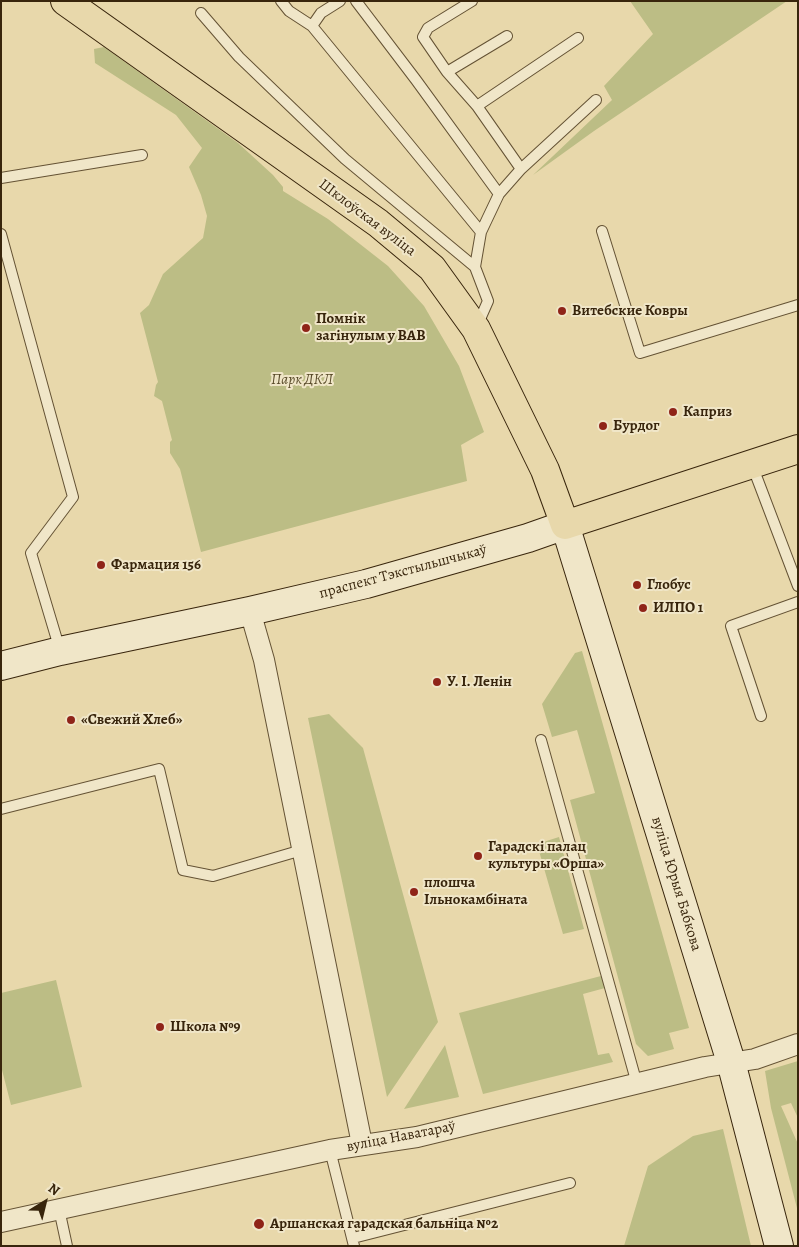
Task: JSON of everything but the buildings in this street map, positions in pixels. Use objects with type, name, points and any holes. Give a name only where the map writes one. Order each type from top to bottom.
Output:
[{"type":"main road","name":"Шклоўская вуліца","points":[[65,1],[378,223],[432,268],[476,329],[545,470],[565,524]]},
{"type":"main road","name":"праспект Тэкстыльшчыкаў","points":[[1,666],[60,651],[250,611],[366,584],[447,562],[528,538],[565,524],[798,449]]},
{"type":"main road","name":"вуліца Юрыя Бабкова","points":[[565,524],[731,1062],[779,1246]]},
{"type":"street","points":[[250,611],[264,660],[362,1144]]},
{"type":"street","name":"вуліца Наватараў","points":[[1,1222],[330,1150],[417,1137],[636,1084],[754,1058],[798,1044]]},
{"type":"lane","points":[[281,1],[289,11],[312,26],[481,232]]},
{"type":"lane","points":[[312,26],[321,13],[340,1]]},
{"type":"lane","points":[[356,1],[499,194]]},
{"type":"lane","points":[[472,1],[428,28],[423,37],[447,72],[477,106],[521,169]]},
{"type":"lane","points":[[201,13],[238,56],[345,159],[475,267],[488,302],[476,329]]},
{"type":"lane","points":[[447,72],[507,36]]},
{"type":"lane","points":[[477,106],[578,38]]},
{"type":"lane","points":[[475,267],[481,232],[499,194],[521,169],[596,100]]},
{"type":"lane","points":[[1,178],[142,155]]},
{"type":"lane","points":[[602,232],[640,353],[798,305]]},
{"type":"lane","points":[[1,234],[72,497],[31,553],[60,651]]},
{"type":"lane","points":[[752,464],[798,586]]},
{"type":"lane","points":[[761,716],[731,626],[798,602]]},
{"type":"lane","points":[[541,740],[636,1084]]},
{"type":"lane","points":[[1,809],[159,769],[183,870],[213,876],[302,850]]},
{"type":"lane","points":[[330,1150],[353,1242],[570,1183]]},
{"type":"lane","points":[[59,1209],[67,1246]]},
{"type":"green space","points":[[630,1],[787,1],[594,131],[533,175],[612,100],[604,86],[653,34]]},
{"type":"green space","name":"Парк ДКЛ","points":[[104,47],[238,143],[273,175],[283,187],[283,191],[328,219],[388,266],[424,306],[459,366],[484,432],[461,445],[467,481],[201,552],[180,469],[170,453],[170,442],[172,440],[162,401],[154,396],[158,382],[140,313],[149,305],[163,274],[203,238],[207,216],[201,195],[189,167],[202,148],[176,115],[95,63],[94,49]]},
{"type":"green space","points":[[582,651],[689,1028],[669,1033],[674,1049],[648,1056],[636,1044],[570,800],[595,793],[577,730],[552,737],[542,704],[575,653]]},
{"type":"green space","points":[[329,714],[363,748],[438,1022],[387,1097],[308,718]]},
{"type":"green space","points":[[559,837],[584,929],[563,934],[537,844]]},
{"type":"green space","points":[[601,976],[605,988],[583,994],[598,1055],[609,1053],[613,1062],[483,1094],[459,1013]]},
{"type":"green space","points":[[56,980],[82,1087],[11,1105],[1,1066],[1,993]]},
{"type":"green space","points":[[445,1045],[459,1097],[404,1109]]},
{"type":"green space","points":[[798,1061],[798,1118],[791,1103],[781,1106],[798,1144],[798,1212],[771,1108],[765,1071]]},
{"type":"green space","points":[[723,1129],[751,1246],[624,1246],[648,1166],[693,1136]]},
{"type":"place","name":"Витебские Ковры","points":[[562,311]]},
{"type":"place","name":"Помнік загінулым у ВАВ","points":[[306,328]]},
{"type":"place","name":"Каприз","points":[[673,412]]},
{"type":"place","name":"Бурдог","points":[[603,426]]},
{"type":"place","name":"Фармация 156","points":[[101,565]]},
{"type":"place","name":"Глобус","points":[[637,585]]},
{"type":"place","name":"ИЛПО 1","points":[[643,608]]},
{"type":"place","name":"У. І. Ленін","points":[[437,682]]},
{"type":"place","name":"«Свежий Хлеб»","points":[[71,720]]},
{"type":"place","name":"Гарадскі палац культуры «Орша»","points":[[478,856]]},
{"type":"place","name":"плошча Ільнокамбіната","points":[[414,892]]},
{"type":"place","name":"Школа №9","points":[[160,1027]]},
{"type":"place","name":"Аршанская гарадская бальніца №2","points":[[259,1224]]}]
